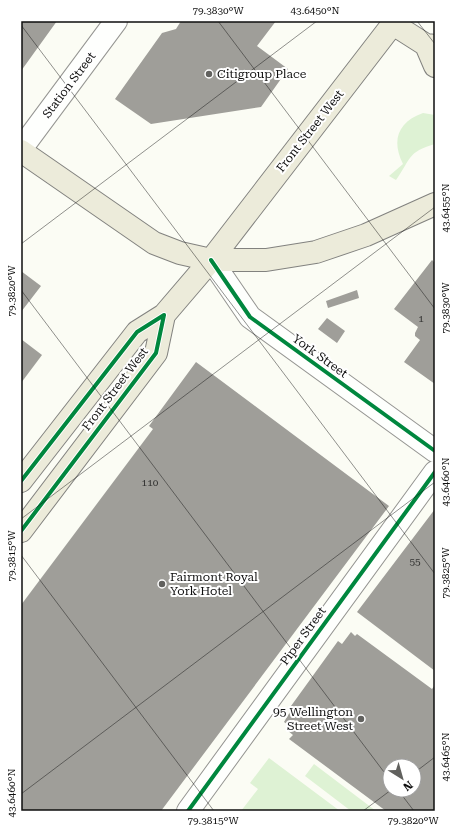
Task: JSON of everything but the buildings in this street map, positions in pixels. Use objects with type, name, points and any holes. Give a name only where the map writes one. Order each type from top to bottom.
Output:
[{"type":"main road","points":[[394,22],[430,46],[435,66]]},
{"type":"main road","name":"Front Street West","points":[[21,482],[40,455],[137,332],[164,315],[211,260],[394,22]]},
{"type":"main road","points":[[21,150],[154,243],[180,253],[211,260],[266,260],[316,252],[366,235],[435,204]]},
{"type":"main road","name":"Front Street West","points":[[21,531],[156,353],[164,315]]},
{"type":"main road","points":[[40,455],[64,473]]},
{"type":"street","name":"Station Street","points":[[21,150],[116,21]]},
{"type":"street","name":"York Street","points":[[211,260],[250,317],[435,451]]},
{"type":"street","name":"Piper Street","points":[[188,811],[435,472]]},
{"type":"green space","points":[[423,113],[435,115],[435,144],[414,153],[396,180],[389,176],[403,164],[399,155],[397,140],[399,133],[408,121]]},
{"type":"green space","points":[[269,758],[340,811],[241,811],[258,789],[250,783]]},
{"type":"green space","points":[[314,764],[376,811],[351,811],[305,776]]},
{"type":"cycle path","points":[[211,260],[250,317],[435,451]]},
{"type":"cycle path","points":[[21,481],[137,332],[164,315]]},
{"type":"cycle path","points":[[21,531],[156,353],[164,315]]},
{"type":"cycle path","points":[[188,811],[435,472]]},
{"type":"place","name":"Citigroup Place","points":[[209,74]]},
{"type":"place","name":"Fairmont Royal York Hotel","points":[[162,584]]},
{"type":"place","name":"95 Wellington Street West","points":[[361,719]]}]
